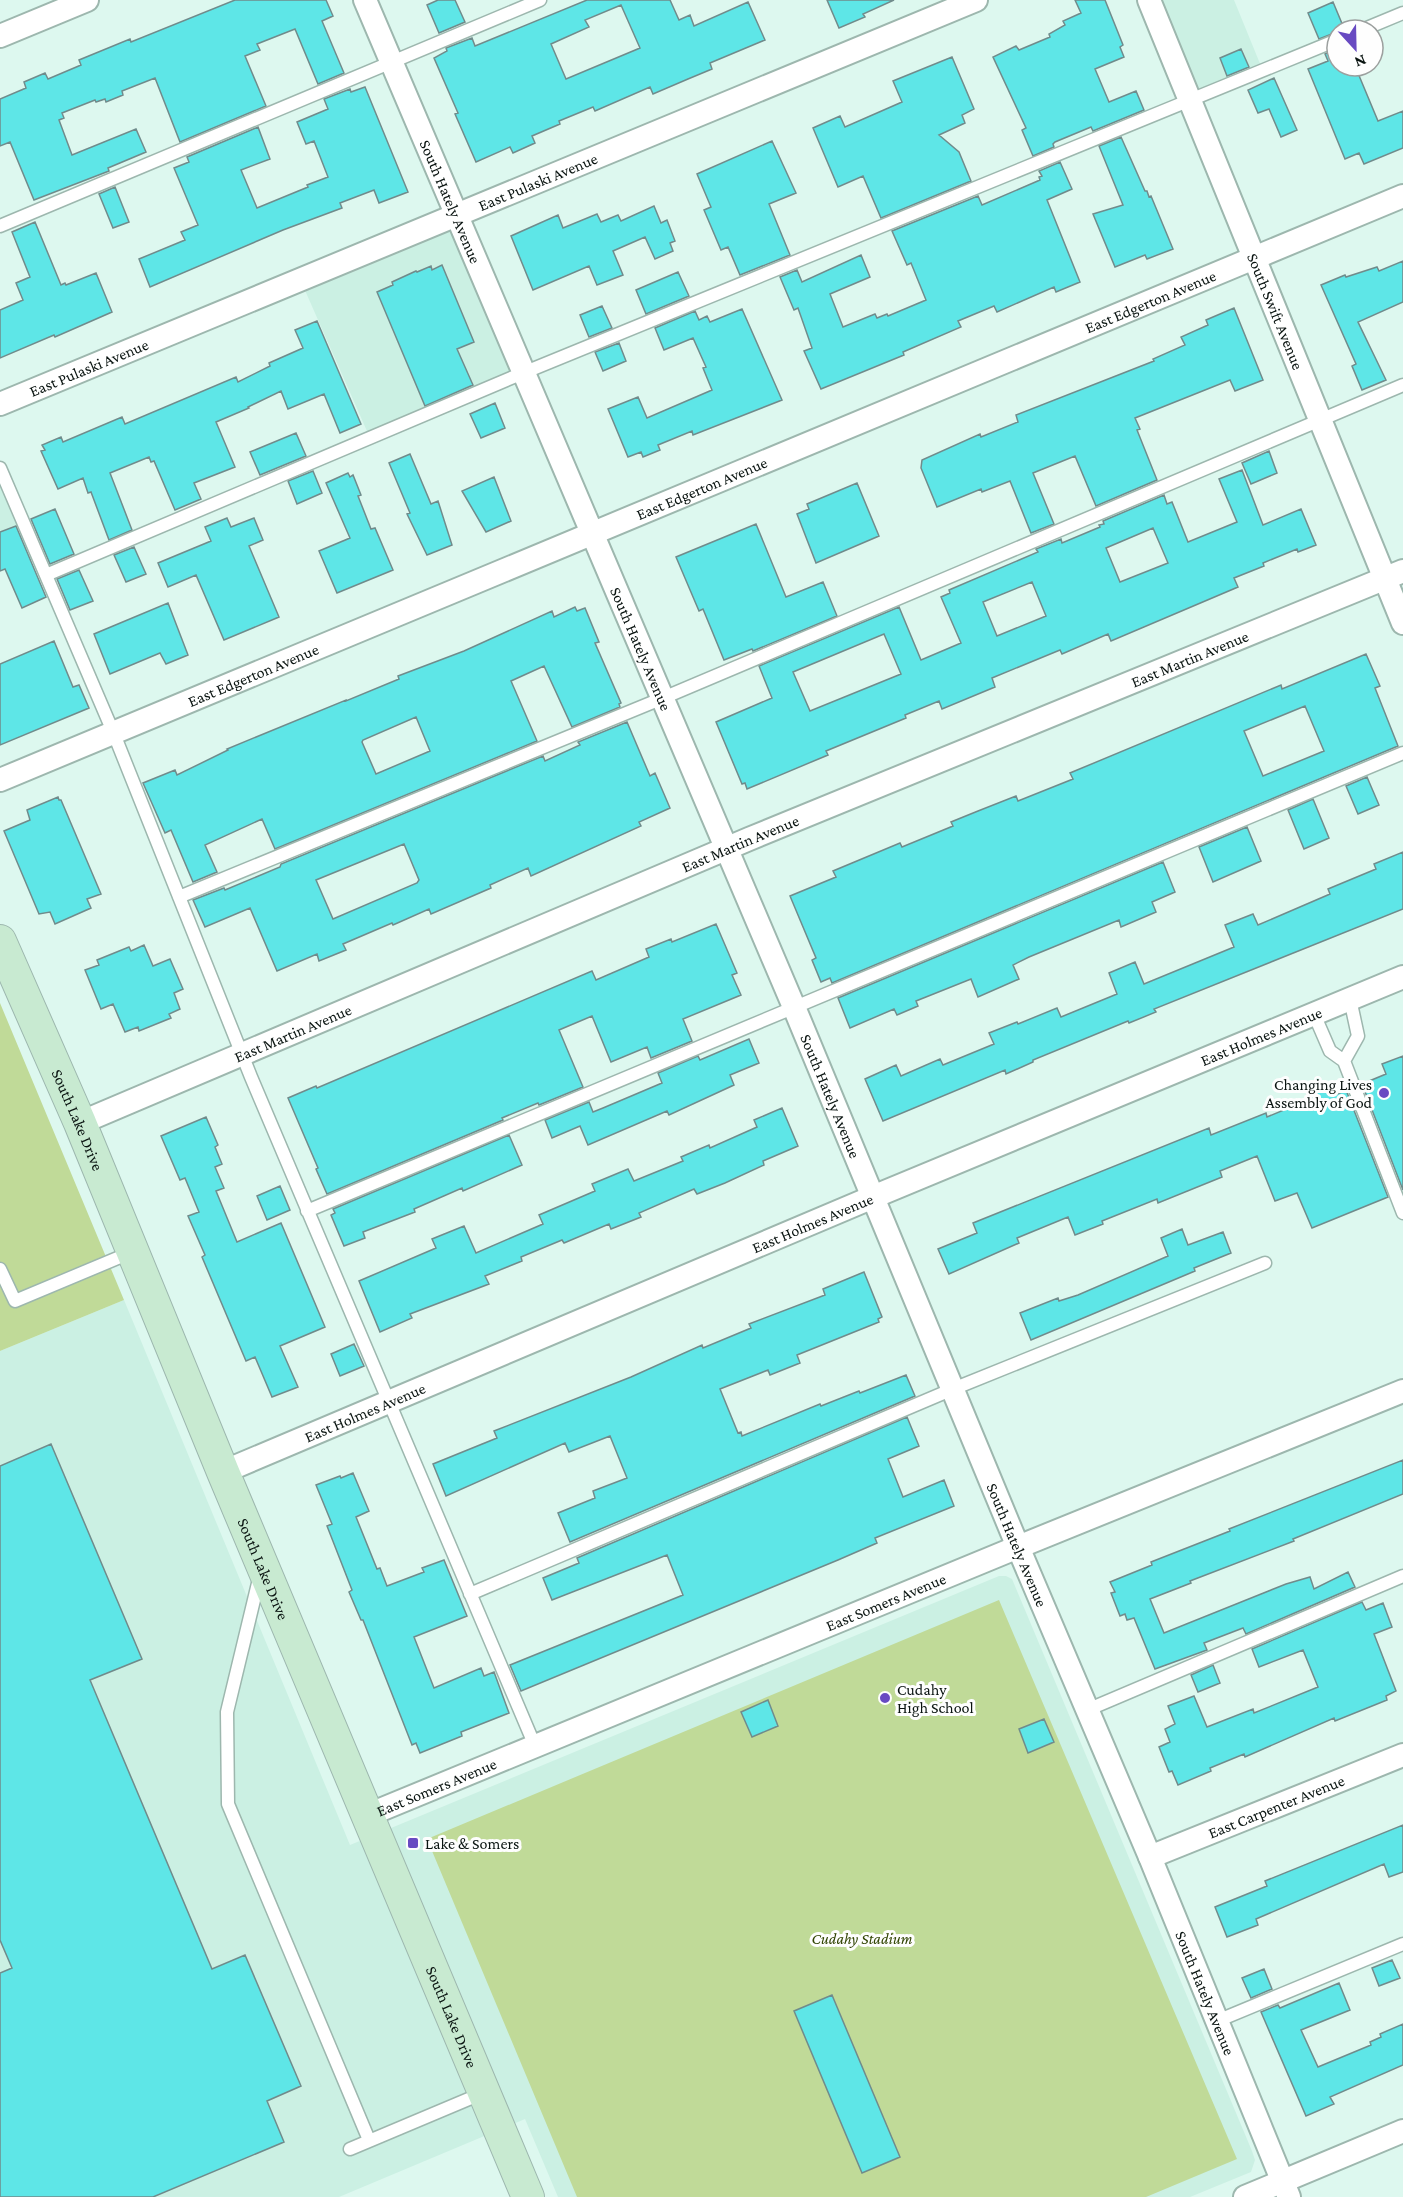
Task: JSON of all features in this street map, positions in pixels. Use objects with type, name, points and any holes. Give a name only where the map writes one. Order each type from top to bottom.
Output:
[{"type":"main road","name":"South Lake Drive","points":[[0,941],[80,1123],[223,1472],[528,2197]]},
{"type":"street","points":[[0,36],[87,0]]},
{"type":"street","name":"South Hately Avenue","points":[[365,0],[794,1007],[1018,1547],[1150,1857],[1285,2189]]},
{"type":"street","name":"East Pulaski Avenue","points":[[0,404],[976,0]]},
{"type":"street","name":"South Swift Avenue","points":[[1149,0],[1320,420],[1394,575],[1403,623]]},
{"type":"street","name":"East Edgerton Avenue","points":[[0,780],[1403,196]]},
{"type":"street","name":"East Martin Avenue","points":[[80,1123],[726,849],[1394,575]]},
{"type":"street","name":"East Holmes Avenue","points":[[223,1472],[873,1197],[1403,977]]},
{"type":"street","name":"East Somers Avenue","points":[[368,1815],[1018,1547],[1403,1392]]},
{"type":"street","name":"East Carpenter Avenue","points":[[1150,1857],[1403,1755]]},
{"type":"street","points":[[1245,2197],[1285,2189],[1403,2131]]},
{"type":"lane","points":[[0,226],[540,0]]},
{"type":"lane","points":[[1385,20],[1403,13]]},
{"type":"lane","points":[[46,575],[523,373],[1325,45]]},
{"type":"lane","points":[[179,897],[663,698],[1403,385]]},
{"type":"lane","points":[[0,468],[114,734],[241,1054],[535,1746]]},
{"type":"lane","points":[[307,1211],[1403,753]]},
{"type":"lane","points":[[1344,1061],[1358,1036],[1350,999]]},
{"type":"lane","points":[[1314,1014],[1330,1051],[1344,1061],[1403,1213]]},
{"type":"lane","points":[[0,1269],[15,1301],[133,1252]]},
{"type":"lane","points":[[470,1594],[953,1389],[1265,1263]]},
{"type":"lane","points":[[262,1565],[227,1712],[228,1804],[369,2140]]},
{"type":"lane","points":[[1087,1710],[1403,1576]]},
{"type":"lane","points":[[1217,2021],[1403,1944]]},
{"type":"lane","points":[[350,2149],[484,2092]]},
{"type":"shaded area","points":[[1149,0],[1234,0],[1263,71],[1190,101]]},
{"type":"shaded area","points":[[457,215],[523,373],[370,438],[300,279]]},
{"type":"shaded area","points":[[0,468],[37,556],[0,570]]},
{"type":"shaded area","name":"Cudahy High School","points":[[124,1300],[350,1845],[999,1576],[1012,1579],[1252,2151],[1255,2160],[1251,2172],[1190,2197],[558,2197],[525,2119],[339,2197],[0,2197],[0,1351]]},
{"type":"green space","points":[[0,1003],[124,1300],[0,1351]]},
{"type":"green space","name":"Cudahy Stadium","points":[[999,1600],[1237,2159],[1146,2197],[577,2197],[427,1839]]},
{"type":"building","points":[[235,0],[326,0],[333,16],[322,21],[344,73],[318,84],[295,29],[257,44],[260,50],[245,56],[266,106],[180,142],[155,78],[122,91],[123,95],[106,102],[105,99],[96,102],[95,100],[62,113],[64,118],[59,120],[72,155],[136,129],[146,152],[108,168],[109,171],[34,200],[10,142],[0,146],[0,99],[26,88],[24,82],[45,73],[48,79],[81,65],[79,60],[130,39],[131,42]]},
{"type":"building","points":[[438,0],[455,0],[465,22],[439,33],[427,5]]},
{"type":"building","points":[[587,0],[670,0],[679,20],[690,15],[694,26],[748,2],[765,40],[710,63],[712,69],[653,94],[650,87],[595,111],[593,107],[559,121],[560,124],[532,136],[535,143],[513,153],[510,147],[476,162],[434,58],[447,51],[446,48],[472,38],[475,46]],"holes":[[[621,5],[640,48],[566,79],[551,44],[589,27],[585,20]]]},
{"type":"building","points":[[827,0],[894,0],[863,14],[865,17],[839,28]]},
{"type":"building","points":[[1075,0],[1105,0],[1123,45],[1120,47],[1124,57],[1095,69],[1109,102],[1136,91],[1144,110],[1093,131],[1091,127],[1055,142],[1054,147],[1033,156],[1022,130],[1026,128],[993,57],[1016,46],[1019,50],[1050,37],[1049,34],[1065,25],[1063,21],[1081,13]]},
{"type":"building","points":[[1333,2],[1340,18],[1325,18],[1325,37],[1319,39],[1308,13]]},
{"type":"building","points":[[1241,49],[1249,67],[1227,76],[1220,58]]},
{"type":"building","points":[[952,57],[974,109],[962,115],[965,123],[939,135],[959,152],[971,181],[881,218],[863,176],[838,187],[813,128],[840,116],[845,127],[902,102],[893,81]]},
{"type":"building","points":[[1325,62],[1325,78],[1360,78],[1378,121],[1403,111],[1403,148],[1364,164],[1359,153],[1345,159],[1308,69]]},
{"type":"building","points":[[1274,78],[1297,130],[1281,137],[1269,109],[1258,113],[1248,90]]},
{"type":"building","points":[[365,87],[408,192],[379,203],[374,190],[340,203],[342,208],[283,230],[150,287],[139,259],[185,240],[181,232],[198,225],[174,168],[189,162],[187,157],[258,127],[270,159],[241,170],[257,208],[308,187],[307,185],[328,177],[314,141],[306,144],[297,122],[328,109],[324,99],[350,89],[351,92]]},
{"type":"building","points":[[1121,137],[1145,191],[1149,197],[1151,196],[1173,249],[1147,259],[1145,255],[1115,267],[1093,214],[1123,205],[1099,146]]},
{"type":"building","points":[[772,141],[796,193],[769,204],[790,255],[740,275],[728,247],[721,250],[704,210],[711,207],[697,174]]},
{"type":"building","points":[[1060,162],[1072,189],[1047,200],[1080,282],[1056,292],[1054,287],[997,312],[994,306],[958,321],[961,327],[903,352],[904,355],[821,389],[804,351],[812,348],[798,308],[794,310],[780,277],[797,270],[802,282],[861,255],[870,277],[830,294],[843,327],[875,314],[877,318],[887,314],[888,316],[926,300],[911,263],[907,265],[892,231],[978,196],[982,205],[1040,180],[1039,177],[1042,176],[1039,171]]},
{"type":"building","points":[[115,187],[129,222],[113,228],[99,194]]},
{"type":"building","points":[[654,206],[661,223],[667,220],[675,241],[670,243],[673,251],[655,259],[645,237],[613,251],[623,275],[597,285],[589,266],[533,290],[511,236],[558,215],[563,228],[597,214],[601,222],[618,215],[621,221]]},
{"type":"building","points":[[35,222],[61,285],[96,273],[112,312],[0,358],[0,310],[23,300],[16,283],[30,277],[12,232]]},
{"type":"building","points":[[1403,261],[1403,302],[1358,322],[1386,380],[1362,390],[1352,366],[1356,364],[1321,285],[1345,275],[1346,277],[1377,267],[1379,271]]},
{"type":"building","points":[[442,265],[474,342],[457,349],[473,385],[425,406],[377,292],[416,271],[431,266],[432,270]]},
{"type":"building","points":[[678,272],[689,296],[646,314],[636,290]]},
{"type":"building","points":[[602,306],[612,328],[589,337],[580,315]]},
{"type":"building","points":[[1234,308],[1263,380],[1235,391],[1230,380],[1135,418],[1140,429],[1137,430],[1157,480],[1096,506],[1075,456],[1033,473],[1054,524],[1031,533],[1010,481],[982,492],[981,489],[937,507],[921,468],[922,460],[980,434],[981,437],[1018,422],[1016,415],[1154,361],[1153,359],[1185,345],[1181,337],[1208,325],[1206,320]]},
{"type":"building","points":[[742,309],[782,400],[693,435],[692,431],[658,445],[660,450],[643,457],[641,452],[628,457],[608,409],[638,397],[647,418],[712,390],[703,368],[706,367],[693,338],[664,350],[655,328],[695,311],[699,320],[707,316],[710,322]]},
{"type":"building","points":[[317,321],[361,424],[340,433],[324,394],[288,409],[281,391],[216,422],[235,467],[194,483],[201,499],[175,510],[154,461],[151,462],[149,457],[110,473],[132,530],[109,540],[91,492],[88,493],[83,478],[58,489],[41,451],[45,450],[42,445],[61,437],[63,442],[122,417],[125,424],[236,377],[238,382],[270,366],[269,363],[303,348],[295,330]]},
{"type":"building","points":[[619,343],[626,361],[603,371],[595,352]]},
{"type":"building","points":[[495,403],[505,428],[481,438],[470,414]]},
{"type":"building","points":[[296,433],[306,456],[260,475],[250,452]]},
{"type":"building","points":[[1269,451],[1277,473],[1251,484],[1242,463]]},
{"type":"building","points":[[410,454],[431,504],[438,501],[452,545],[427,555],[407,514],[410,513],[389,463]]},
{"type":"building","points":[[1242,470],[1263,525],[1301,509],[1316,545],[1298,552],[1297,549],[1263,563],[1264,566],[1234,578],[1238,587],[1111,641],[1108,634],[1062,654],[1060,650],[992,678],[995,687],[942,709],[939,701],[905,715],[906,718],[826,751],[828,755],[747,789],[745,783],[742,784],[716,722],[772,698],[759,666],[899,607],[921,660],[961,643],[941,597],[950,593],[949,590],[1038,552],[1036,549],[1061,539],[1062,543],[1100,527],[1099,525],[1104,524],[1103,521],[1164,495],[1167,504],[1172,502],[1188,542],[1237,522],[1219,479]],"holes":[[[1153,528],[1168,563],[1120,582],[1106,548]],[[1032,582],[1046,616],[997,636],[983,602]],[[884,634],[901,674],[810,711],[793,672]]]},
{"type":"building","points":[[313,471],[322,493],[297,504],[288,481]]},
{"type":"building","points":[[348,473],[350,477],[353,475],[361,495],[358,496],[371,529],[375,528],[393,570],[337,593],[319,551],[350,538],[326,483]]},
{"type":"building","points":[[494,477],[511,521],[486,532],[462,491]]},
{"type":"building","points":[[857,483],[879,536],[816,563],[797,514],[809,509],[807,504]]},
{"type":"building","points":[[55,509],[74,554],[50,564],[31,519]]},
{"type":"building","points":[[227,518],[231,527],[254,518],[263,540],[249,546],[279,617],[224,640],[196,575],[168,587],[158,563],[211,541],[205,527]]},
{"type":"building","points":[[756,524],[786,597],[823,582],[837,616],[753,651],[752,649],[724,660],[703,609],[699,611],[676,557]]},
{"type":"building","points":[[16,526],[46,597],[22,608],[5,569],[0,571],[0,532]]},
{"type":"building","points":[[134,547],[146,574],[126,582],[114,555]]},
{"type":"building","points":[[79,570],[93,601],[70,610],[57,579]]},
{"type":"building","points":[[168,603],[188,655],[166,664],[160,653],[110,674],[94,634]]},
{"type":"building","points":[[575,607],[577,611],[585,608],[599,642],[595,643],[621,703],[620,707],[572,727],[544,666],[511,681],[537,741],[275,849],[262,819],[205,845],[217,872],[193,882],[171,830],[165,833],[143,783],[175,770],[177,775],[227,749],[399,679],[398,676],[464,651],[552,611],[554,617]],"holes":[[[416,717],[430,751],[376,774],[362,742]]]},
{"type":"building","points":[[54,641],[73,687],[79,685],[89,708],[0,745],[0,664]]},
{"type":"building","points":[[1366,654],[1380,686],[1375,688],[1398,746],[832,983],[830,978],[821,982],[812,960],[816,958],[790,896],[836,877],[833,871],[900,843],[902,847],[953,826],[951,822],[1016,796],[1018,801],[1073,779],[1070,773],[1281,685],[1282,689]],"holes":[[[1305,706],[1324,751],[1263,776],[1244,731]]]},
{"type":"building","points":[[627,722],[650,776],[655,773],[670,808],[639,822],[641,826],[531,876],[528,868],[490,885],[491,888],[431,914],[429,909],[343,944],[346,950],[319,961],[317,954],[277,971],[250,908],[205,927],[193,900],[224,888],[225,890],[280,867],[281,864],[543,756],[545,761],[580,745],[578,742]],"holes":[[[404,844],[419,880],[417,883],[333,919],[316,880]]]},
{"type":"building","points":[[1367,777],[1379,805],[1358,814],[1346,786]]},
{"type":"building","points":[[58,797],[101,894],[87,899],[91,908],[55,924],[50,912],[39,914],[4,831],[30,820],[27,810]]},
{"type":"building","points":[[1313,799],[1329,838],[1304,849],[1288,810]]},
{"type":"building","points":[[1247,827],[1261,861],[1213,882],[1199,847]]},
{"type":"building","points":[[1403,852],[1403,909],[1154,1009],[1156,1012],[1033,1060],[1006,1074],[1005,1070],[883,1121],[865,1079],[896,1065],[901,1076],[940,1059],[943,1065],[994,1044],[989,1033],[1057,1008],[1061,1017],[1117,994],[1109,973],[1135,962],[1144,984],[1234,947],[1225,925],[1253,914],[1258,925],[1330,894],[1328,889],[1376,869],[1374,864]]},
{"type":"building","points":[[1163,862],[1175,892],[1152,902],[1156,912],[1121,927],[1119,920],[1029,957],[1013,965],[1019,979],[978,997],[971,979],[916,1001],[918,1006],[897,1015],[894,1009],[850,1028],[838,998]]},
{"type":"building","points":[[716,924],[737,973],[732,975],[741,995],[683,1019],[692,1041],[651,1058],[647,1047],[611,1062],[592,1016],[559,1030],[583,1087],[502,1118],[503,1120],[327,1194],[288,1098],[316,1086],[317,1088],[592,971],[596,980],[649,957],[646,949],[671,939],[672,942]]},
{"type":"building","points":[[144,945],[153,966],[170,959],[183,989],[174,993],[180,1009],[169,1014],[171,1018],[139,1031],[138,1027],[125,1032],[113,1004],[101,1009],[85,970],[99,965],[97,960],[129,947],[131,951]]},
{"type":"building","points":[[749,1039],[759,1063],[730,1075],[734,1085],[669,1115],[667,1111],[588,1145],[580,1126],[552,1138],[545,1120],[589,1102],[593,1112],[662,1083],[658,1073],[698,1056],[700,1060]]},
{"type":"building","points":[[1403,1056],[1403,1190],[1362,1084],[1386,1074],[1382,1064]]},
{"type":"building","points":[[1330,1087],[1333,1096],[1346,1090],[1388,1197],[1312,1228],[1297,1193],[1275,1201],[1257,1156],[1220,1171],[1222,1177],[1158,1203],[1157,1199],[1102,1221],[1103,1224],[1075,1235],[1068,1217],[1017,1238],[1019,1243],[949,1274],[938,1249],[977,1233],[973,1223],[1209,1128],[1211,1135],[1266,1113],[1267,1117],[1308,1100],[1307,1097]]},
{"type":"building","points":[[782,1108],[798,1146],[763,1161],[764,1165],[697,1194],[694,1189],[639,1213],[641,1217],[611,1229],[609,1224],[564,1243],[562,1240],[521,1257],[522,1261],[485,1276],[489,1284],[410,1314],[412,1318],[380,1332],[359,1281],[436,1248],[432,1239],[464,1226],[476,1253],[543,1224],[539,1215],[595,1191],[592,1184],[628,1169],[634,1181],[683,1161],[681,1157],[709,1145],[710,1148],[757,1127],[754,1120]]},
{"type":"building","points":[[206,1117],[218,1145],[215,1147],[222,1164],[215,1167],[224,1188],[216,1191],[237,1242],[281,1223],[325,1327],[280,1346],[298,1387],[272,1397],[255,1357],[246,1361],[202,1257],[205,1255],[188,1216],[199,1212],[185,1178],[180,1180],[161,1136]]},
{"type":"building","points":[[509,1135],[522,1165],[463,1191],[462,1188],[414,1209],[415,1212],[363,1232],[365,1238],[344,1246],[331,1215],[335,1213],[333,1209]]},
{"type":"building","points":[[280,1186],[290,1210],[267,1220],[257,1196]]},
{"type":"building","points":[[1182,1229],[1188,1245],[1223,1232],[1231,1253],[1194,1268],[1195,1271],[1031,1340],[1020,1313],[1058,1298],[1059,1301],[1078,1295],[1168,1256],[1161,1238]]},
{"type":"building","points":[[864,1272],[882,1317],[878,1319],[879,1322],[797,1355],[800,1363],[770,1375],[768,1370],[720,1389],[738,1433],[741,1432],[742,1436],[820,1404],[821,1406],[859,1391],[860,1393],[906,1375],[915,1396],[570,1542],[558,1513],[595,1498],[593,1491],[627,1478],[610,1436],[569,1452],[565,1443],[446,1496],[433,1464],[497,1438],[494,1431],[631,1377],[702,1345],[703,1348],[751,1328],[749,1324],[825,1295],[823,1289]]},
{"type":"building","points":[[354,1344],[364,1366],[340,1376],[331,1354]]},
{"type":"building","points":[[907,1417],[919,1446],[888,1459],[903,1497],[944,1480],[954,1506],[875,1538],[877,1543],[838,1560],[521,1691],[510,1665],[683,1595],[667,1555],[552,1600],[543,1578],[579,1563],[577,1558]]},
{"type":"building","points":[[51,1444],[142,1659],[90,1680],[212,1969],[245,1955],[301,2086],[267,2101],[284,2142],[153,2197],[0,2197],[0,1973],[12,1968],[0,1940],[0,1466]]},
{"type":"building","points":[[1403,1460],[1403,1494],[1150,1599],[1164,1633],[1286,1584],[1310,1577],[1314,1589],[1348,1572],[1355,1587],[1246,1634],[1243,1628],[1204,1643],[1207,1650],[1155,1669],[1134,1618],[1127,1620],[1125,1614],[1120,1616],[1111,1593],[1115,1592],[1110,1582],[1152,1565],[1151,1562],[1230,1531],[1229,1529]]},
{"type":"building","points":[[353,1473],[369,1511],[356,1517],[377,1569],[380,1568],[387,1586],[424,1572],[422,1568],[444,1560],[467,1616],[414,1637],[434,1688],[481,1668],[484,1676],[494,1672],[509,1713],[461,1732],[462,1736],[420,1753],[416,1743],[412,1745],[363,1620],[349,1592],[352,1590],[327,1526],[332,1524],[316,1485]]},
{"type":"building","points":[[1362,1602],[1366,1610],[1383,1603],[1392,1627],[1374,1634],[1396,1691],[1386,1696],[1387,1700],[1335,1721],[1334,1718],[1245,1757],[1244,1754],[1178,1785],[1172,1771],[1169,1772],[1159,1747],[1170,1742],[1165,1729],[1175,1724],[1168,1706],[1194,1696],[1207,1727],[1253,1709],[1254,1713],[1318,1687],[1303,1650],[1259,1667],[1252,1649]]},
{"type":"building","points":[[1213,1665],[1220,1683],[1198,1692],[1191,1675]]},
{"type":"building","points":[[768,1700],[778,1726],[752,1737],[741,1712]]},
{"type":"building","points":[[1044,1719],[1054,1742],[1028,1753],[1019,1729]]},
{"type":"building","points":[[1403,1825],[1403,1872],[1389,1877],[1384,1864],[1256,1919],[1258,1925],[1227,1937],[1215,1907],[1267,1886],[1265,1881]]},
{"type":"building","points":[[1392,1960],[1400,1978],[1379,1986],[1372,1968]]},
{"type":"building","points":[[1264,1969],[1272,1989],[1251,1998],[1242,1978]]},
{"type":"building","points":[[1339,1983],[1350,2010],[1301,2030],[1318,2067],[1371,2045],[1370,2042],[1381,2037],[1380,2034],[1403,2024],[1403,2065],[1330,2097],[1334,2104],[1306,2116],[1261,2012],[1278,2005],[1280,2008]]},
{"type":"building","points":[[832,1995],[900,2157],[862,2173],[794,2011]]},
{"type":"place","name":"Changing Lives Assembly of God","points":[[1384,1093]]},
{"type":"place","name":"Cudahy High School","points":[[885,1698]]},
{"type":"place","name":"Lake & Somers","points":[[413,1843]]}]
